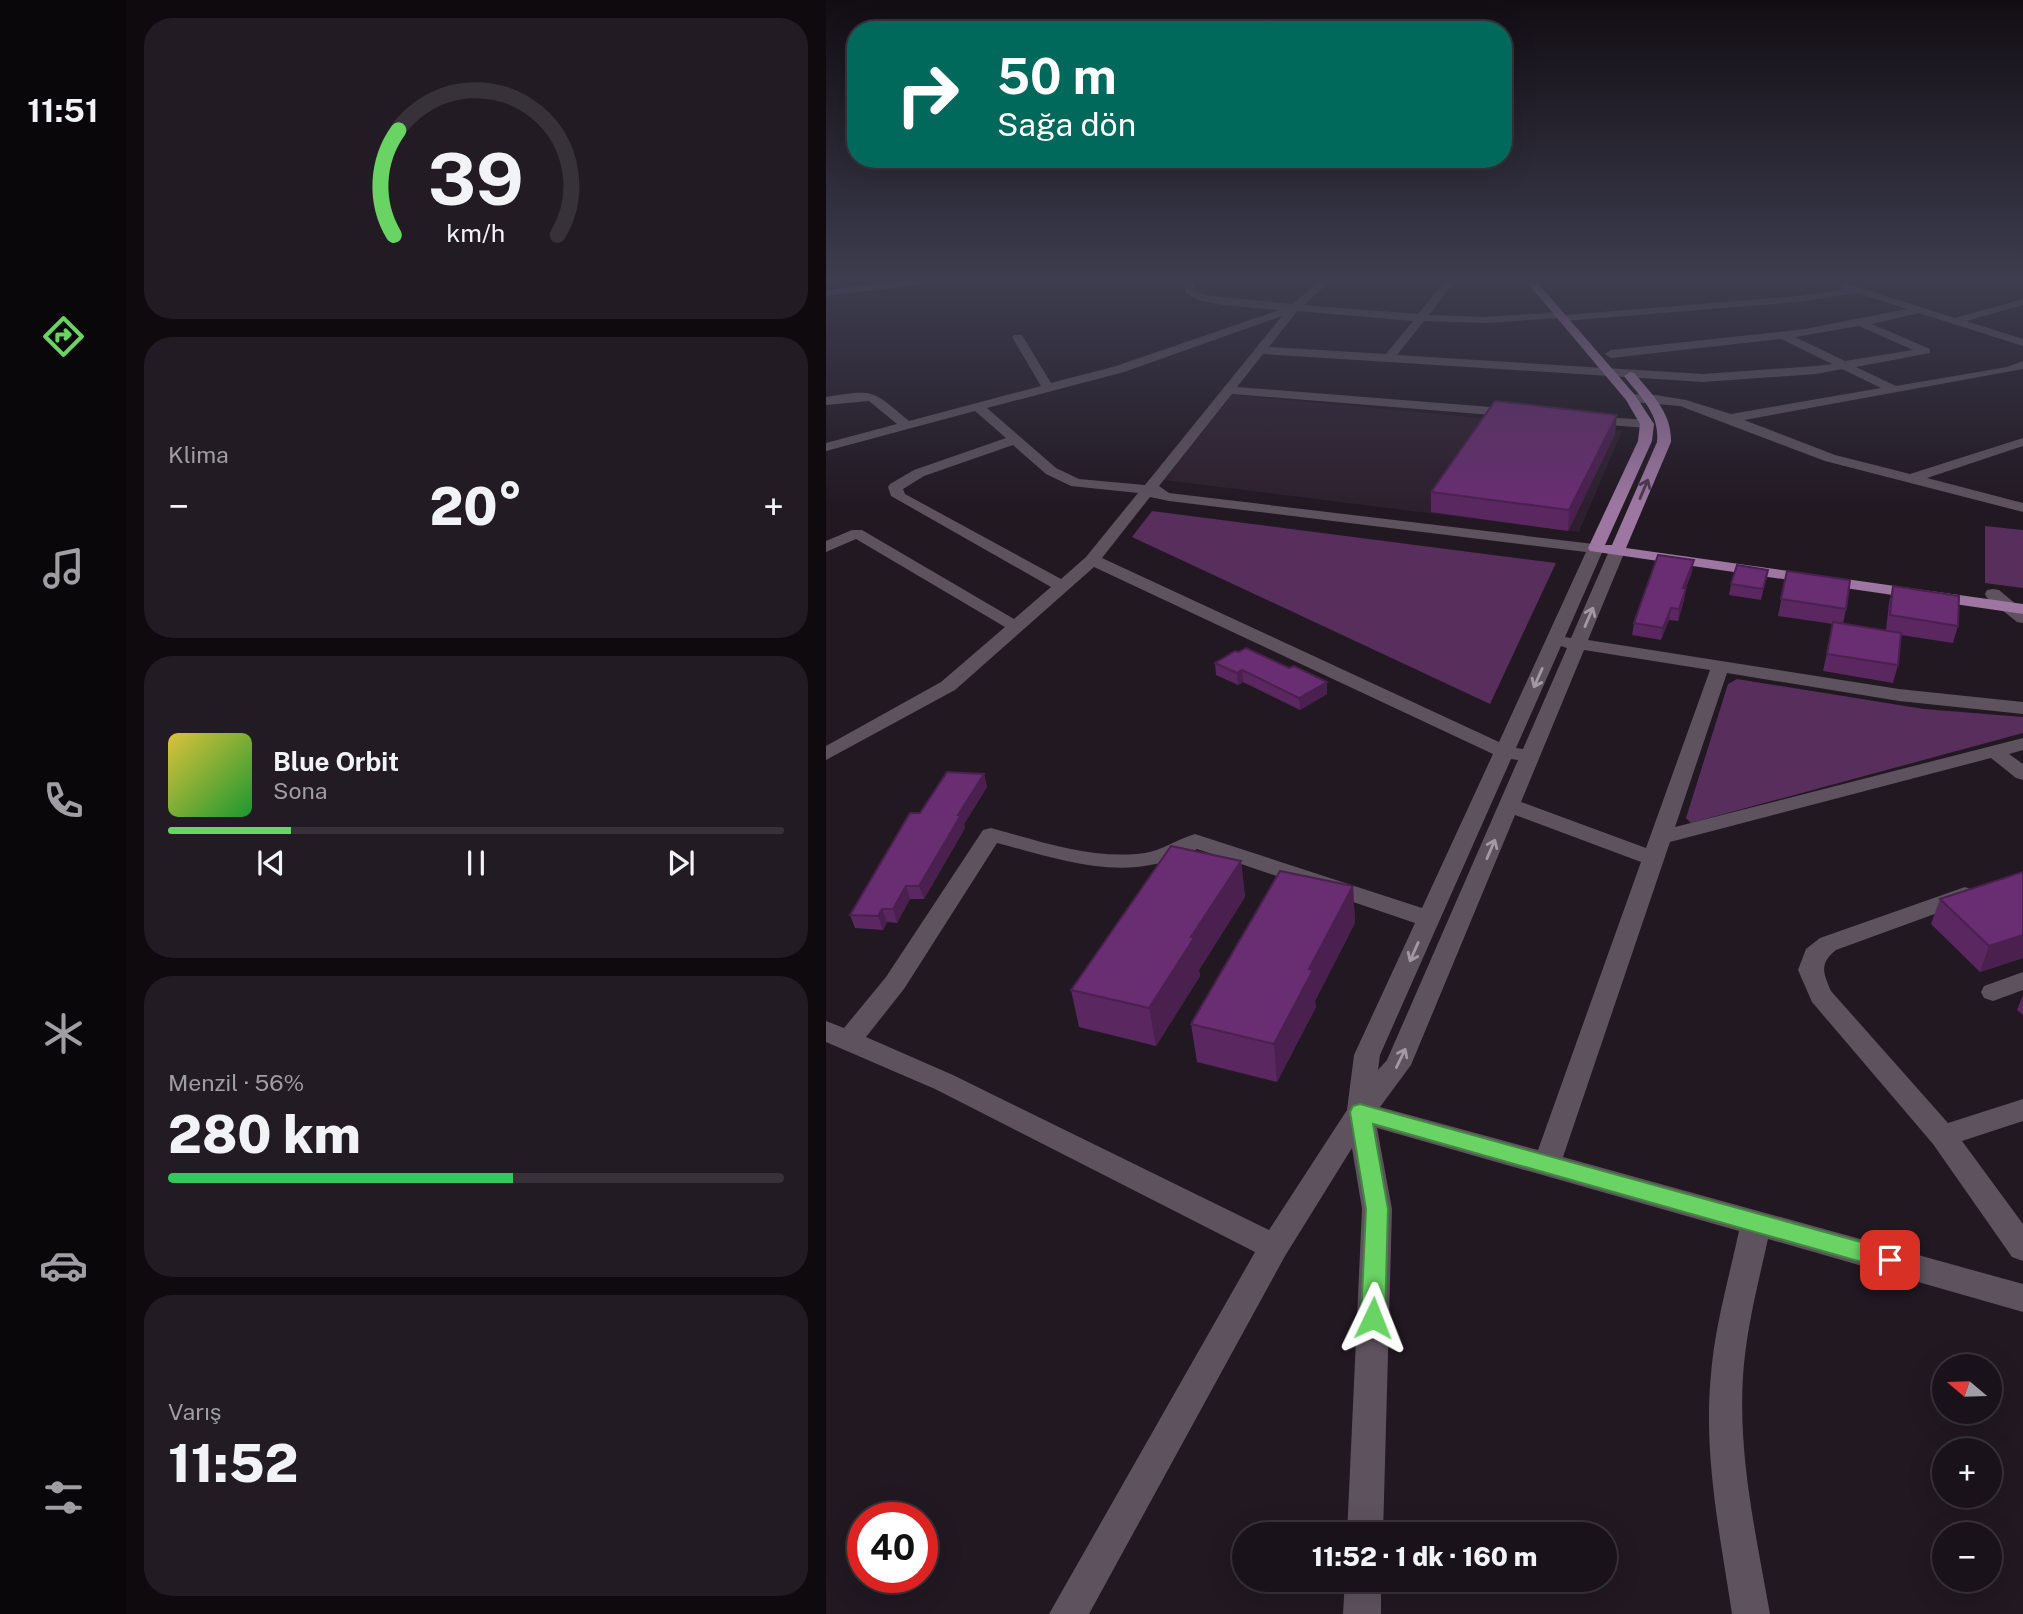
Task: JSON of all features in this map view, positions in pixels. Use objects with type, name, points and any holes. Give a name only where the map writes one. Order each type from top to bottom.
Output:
[{"type":"main road","points":[[1597,356],[1632,398],[1647,424],[1645,441],[1609,546]]},
{"type":"main road","points":[[1609,546],[1664,442],[1667,428],[1648,397],[1613,356]]},
{"type":"main road","points":[[1609,546],[1999,600],[2023,598]]},
{"type":"main road","points":[[1999,600],[2023,609]]},
{"type":"street","points":[[1029,356],[1048,388]]},
{"type":"street","points":[[826,447],[1120,369],[1156,356]]},
{"type":"street","points":[[826,754],[948,685],[1092,560],[1255,356]]},
{"type":"street","points":[[1362,356],[1703,378],[1840,366],[1895,356]]},
{"type":"street","points":[[1822,356],[1894,390]]},
{"type":"street","points":[[1727,419],[2009,370],[2023,365]]},
{"type":"street","points":[[1228,390],[1524,414]]},
{"type":"street","points":[[826,401],[857,396],[872,397],[906,425]]},
{"type":"street","points":[[1632,398],[1674,400],[1727,419],[1783,444],[2023,508]]},
{"type":"street","points":[[977,406],[1051,471],[1076,483],[1146,491],[1169,497],[1609,546]]},
{"type":"street","points":[[1577,419],[1647,424]]},
{"type":"street","points":[[1016,439],[919,473],[895,487],[898,496],[1062,586]]},
{"type":"street","points":[[1912,478],[2023,442]]},
{"type":"street","points":[[826,547],[856,533],[1016,627]]},
{"type":"street","points":[[1365,1522],[1377,1209],[1360,1112],[1367,1055],[1555,640],[1609,546]]},
{"type":"street","points":[[1068,1614],[1274,1247],[1360,1112],[1398,1065],[1578,644],[1609,546]]},
{"type":"street","points":[[1092,560],[1505,752],[1530,756]]},
{"type":"street","points":[[1999,600],[2023,618]]},
{"type":"street","points":[[1555,640],[1899,695],[2023,708]]},
{"type":"street","points":[[1547,1163],[1720,668]]},
{"type":"street","points":[[1509,805],[1655,848],[2023,744]]},
{"type":"street","points":[[1996,753],[2023,774]]},
{"type":"street","points":[[1274,1247],[944,1082],[838,1035],[895,983],[991,835],[1095,860],[1120,863],[1160,858],[1195,841],[1429,919]]},
{"type":"street","points":[[1984,888],[1828,944],[1820,949],[1811,962],[1811,979],[1821,996],[1943,1136],[2023,1248]]},
{"type":"street","points":[[1993,992],[2023,981]]},
{"type":"street","points":[[1943,1136],[2023,1110]]},
{"type":"street","points":[[1360,1112],[2023,1298]]},
{"type":"street","points":[[1751,1614],[1730,1488],[1726,1405],[1731,1346],[1756,1223]]},
{"type":"street","points":[[1362,1614],[1363,1592]]},
{"type":"shaded area","points":[[1232,395],[1622,431],[1579,532],[1164,480]]},
{"type":"shaded area","points":[[1152,511],[1556,563],[1490,704],[1132,537]]},
{"type":"shaded area","points":[[1985,526],[2023,530],[2023,588],[1985,583]]},
{"type":"shaded area","points":[[1737,679],[1924,709],[2023,717],[2023,733],[1691,823],[1686,818],[1728,684]]},
{"type":"building","points":[[1495,401],[1617,415],[1569,510],[1431,492]]},
{"type":"building","points":[[1658,555],[1694,560],[1683,588],[1686,588],[1679,609],[1671,608],[1663,628],[1634,623]]},
{"type":"building","points":[[1737,565],[1768,570],[1763,589],[1731,584]]},
{"type":"building","points":[[1787,571],[1850,580],[1846,609],[1781,599]]},
{"type":"building","points":[[1893,586],[1959,596],[1958,626],[1890,615]]},
{"type":"building","points":[[1833,622],[1901,633],[1898,665],[1827,654]]},
{"type":"building","points":[[1246,648],[1327,682],[1299,698],[1242,670],[1237,673],[1215,663]]},
{"type":"building","points":[[947,772],[984,774],[919,886],[906,886],[893,909],[882,909],[878,916],[850,915],[910,813],[920,813]]},
{"type":"building","points":[[1171,846],[1241,861],[1149,1008],[1071,990]]},
{"type":"building","points":[[1280,871],[1353,886],[1309,969],[1313,970],[1274,1044],[1191,1024]]},
{"type":"building","points":[[2023,872],[2023,935],[1989,946],[1940,899]]},
{"type":"route","points":[[1373,1318],[1377,1209],[1360,1112],[1890,1260]]}]
